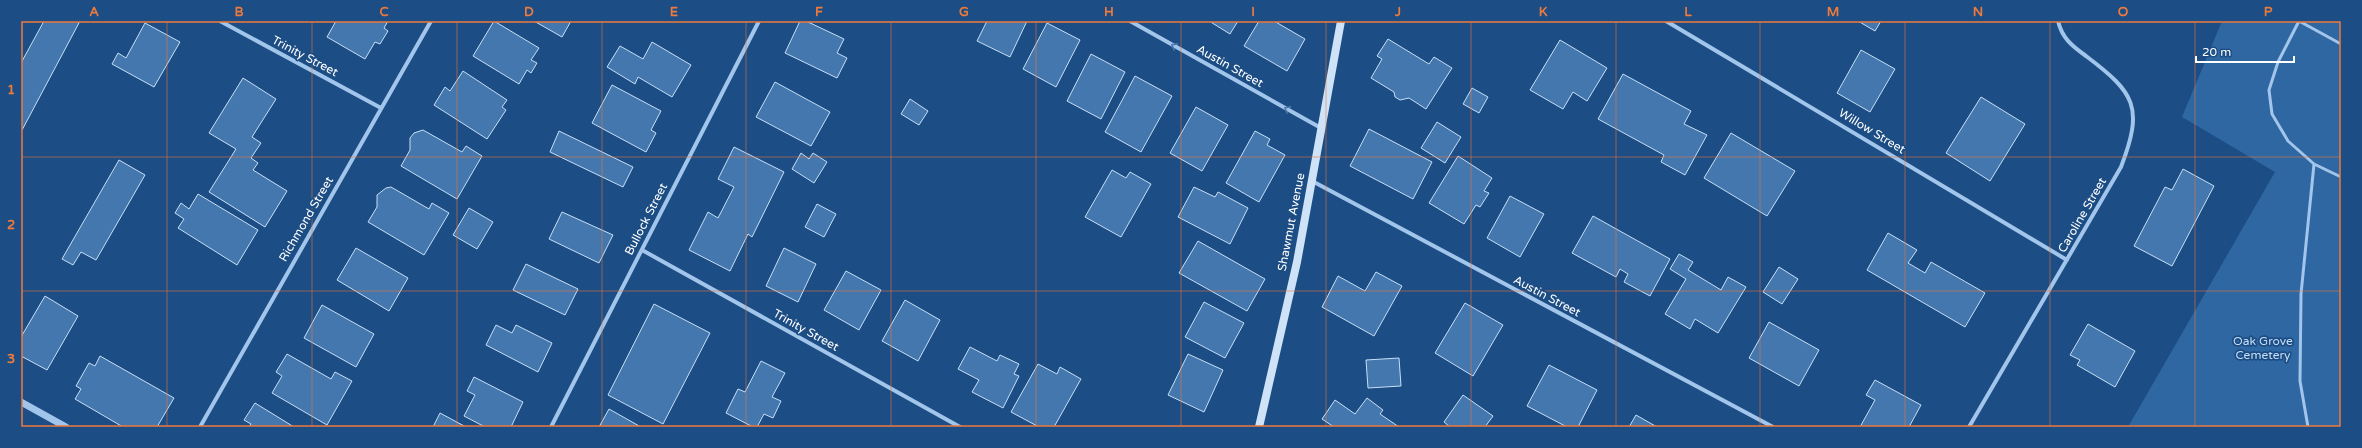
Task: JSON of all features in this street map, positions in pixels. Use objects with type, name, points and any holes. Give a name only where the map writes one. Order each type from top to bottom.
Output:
[{"type":"main road","name":"Shawmut Avenue","points":[[1259,427],[1297,262],[1341,21]]},
{"type":"street","name":"Trinity Street","points":[[220,21],[381,108]]},
{"type":"street","name":"Richmond Street","points":[[200,427],[431,21]]},
{"type":"street","name":"Bullock Street","points":[[551,427],[759,21]]},
{"type":"street","name":"Austin Street","points":[[1130,21],[1322,128]]},
{"type":"street","name":"Willow Street","points":[[1666,21],[2068,260]]},
{"type":"street","name":"Caroline Street","points":[[1969,427],[2068,260],[2121,167],[2129,147],[2134,116],[2131,102],[2124,90],[2072,46],[2061,32],[2058,21]]},
{"type":"street","name":"Austin Street","points":[[1312,181],[1773,427]]},
{"type":"street","name":"Trinity Street","points":[[642,250],[960,427]]},
{"type":"street","points":[[21,402],[66,427]]},
{"type":"lane","points":[[2341,44],[2299,21],[2278,62],[2269,90],[2272,114],[2288,141],[2314,164],[2341,177]]},
{"type":"lane","points":[[2308,427],[2300,380],[2301,294],[2314,164]]},
{"type":"green space","name":"Oak Grove Cemetery","points":[[2222,21],[2341,21],[2341,427],[2128,427],[2275,172],[2182,117]]},
{"type":"building","points":[[44,21],[80,21],[21,132],[21,63]]},
{"type":"building","points":[[336,21],[388,21],[384,28],[388,31],[380,44],[375,42],[365,59],[327,37]]},
{"type":"building","points":[[494,21],[539,48],[531,60],[537,63],[531,73],[527,70],[519,84],[473,56]]},
{"type":"building","points":[[534,21],[571,21],[562,37]]},
{"type":"building","points":[[800,21],[806,21],[844,39],[837,53],[847,58],[837,78],[785,53]]},
{"type":"building","points":[[987,21],[1027,21],[1010,57],[977,41]]},
{"type":"building","points":[[1209,21],[1238,21],[1230,34]]},
{"type":"building","points":[[1259,21],[1274,21],[1305,39],[1287,71],[1244,46]]},
{"type":"building","points":[[1858,21],[1881,21],[1875,31]]},
{"type":"building","points":[[145,23],[180,42],[154,87],[112,64],[118,53],[126,58]]},
{"type":"building","points":[[1047,23],[1080,40],[1056,87],[1023,69]]},
{"type":"building","points":[[1388,39],[1429,64],[1434,57],[1452,68],[1426,109],[1409,98],[1400,100],[1395,97],[1394,92],[1371,78],[1382,59],[1377,56]]},
{"type":"building","points":[[1560,40],[1607,68],[1587,101],[1573,92],[1563,109],[1530,90]]},
{"type":"building","points":[[652,42],[691,65],[672,97],[638,77],[635,84],[607,67],[620,46],[643,59]]},
{"type":"building","points":[[1861,50],[1895,69],[1870,112],[1837,93]]},
{"type":"building","points":[[1091,54],[1125,72],[1101,119],[1067,101]]},
{"type":"building","points":[[463,71],[507,100],[502,107],[506,110],[487,139],[434,105],[445,87],[450,91]]},
{"type":"building","points":[[1623,74],[1691,111],[1684,124],[1707,135],[1685,175],[1661,162],[1664,155],[1598,119]]},
{"type":"building","points":[[1135,76],[1172,96],[1141,152],[1105,132]]},
{"type":"building","points":[[243,78],[276,99],[252,137],[261,143],[251,158],[258,163],[253,170],[287,191],[265,227],[209,192],[236,149],[209,133]]},
{"type":"building","points":[[775,82],[830,112],[811,146],[756,117]]},
{"type":"building","points":[[612,85],[661,111],[651,130],[656,133],[646,152],[592,123]]},
{"type":"building","points":[[1472,88],[1488,97],[1479,113],[1463,104]]},
{"type":"building","points":[[1981,97],[2025,124],[1990,181],[1946,153]]},
{"type":"building","points":[[910,99],[928,111],[919,125],[901,114]]},
{"type":"building","points":[[1196,107],[1228,125],[1202,171],[1170,153]]},
{"type":"building","points":[[1437,122],[1461,137],[1445,163],[1421,148]]},
{"type":"building","points":[[1369,129],[1432,162],[1413,199],[1350,166]]},
{"type":"building","points":[[423,130],[462,152],[466,146],[482,156],[457,199],[401,166],[410,150],[410,138],[414,133]]},
{"type":"building","points":[[559,131],[633,167],[623,187],[550,152]]},
{"type":"building","points":[[1255,131],[1270,139],[1267,145],[1285,155],[1259,202],[1226,183]]},
{"type":"building","points":[[1731,133],[1795,171],[1767,216],[1704,178]]},
{"type":"building","points":[[734,147],[784,172],[752,237],[748,234],[730,271],[689,250],[708,212],[718,218],[734,187],[718,179]]},
{"type":"building","points":[[801,153],[809,159],[813,153],[827,162],[814,183],[792,169]]},
{"type":"building","points":[[1458,156],[1492,178],[1484,191],[1489,193],[1480,207],[1476,205],[1464,224],[1429,203]]},
{"type":"building","points":[[119,160],[145,175],[96,260],[81,252],[73,265],[62,259]]},
{"type":"building","points":[[2183,169],[2214,186],[2172,266],[2134,246],[2165,187],[2172,190]]},
{"type":"building","points":[[1112,170],[1126,178],[1130,172],[1151,184],[1121,237],[1085,217]]},
{"type":"building","points":[[391,187],[429,209],[432,203],[449,213],[424,255],[368,222],[377,207],[377,195],[386,188]]},
{"type":"building","points":[[1194,187],[1215,197],[1218,192],[1248,208],[1230,244],[1178,217]]},
{"type":"building","points":[[198,194],[258,230],[237,265],[178,228],[184,219],[175,213],[181,203],[189,209]]},
{"type":"building","points":[[1510,196],[1544,214],[1520,257],[1487,238]]},
{"type":"building","points":[[817,204],[836,214],[824,237],[805,227]]},
{"type":"building","points":[[469,208],[493,222],[477,249],[453,235]]},
{"type":"building","points":[[562,212],[613,235],[599,263],[549,239]]},
{"type":"building","points":[[1593,216],[1670,259],[1650,296],[1624,282],[1628,274],[1620,269],[1616,277],[1572,253]]},
{"type":"building","points":[[1888,233],[1917,250],[1908,263],[1925,273],[1931,262],[1985,293],[1965,327],[1867,270]]},
{"type":"building","points":[[1198,241],[1265,279],[1247,311],[1179,273]]},
{"type":"building","points":[[356,248],[408,278],[389,311],[337,280]]},
{"type":"building","points":[[784,248],[816,264],[798,302],[766,286]]},
{"type":"building","points":[[1679,254],[1693,262],[1688,270],[1721,290],[1728,277],[1746,287],[1718,333],[1695,319],[1690,329],[1665,314],[1686,279],[1670,269]]},
{"type":"building","points":[[526,264],[578,289],[565,315],[513,290]]},
{"type":"building","points":[[1779,267],[1798,279],[1782,304],[1763,292]]},
{"type":"building","points":[[846,271],[881,290],[859,330],[824,310]]},
{"type":"building","points":[[1376,272],[1402,286],[1374,336],[1322,307],[1338,276],[1365,291]]},
{"type":"building","points":[[45,296],[78,316],[47,370],[21,356],[21,337]]},
{"type":"building","points":[[905,300],[940,320],[918,361],[882,341]]},
{"type":"building","points":[[1204,302],[1244,323],[1225,358],[1185,337]]},
{"type":"building","points":[[1465,303],[1503,325],[1473,376],[1435,353]]},
{"type":"building","points":[[654,304],[710,333],[663,424],[608,395]]},
{"type":"building","points":[[322,305],[374,334],[356,367],[304,338]]},
{"type":"building","points":[[1769,322],[1819,350],[1799,386],[1749,358]]},
{"type":"building","points":[[2088,324],[2135,351],[2115,387],[2077,365],[2080,360],[2070,355]]},
{"type":"building","points":[[496,325],[512,333],[516,325],[552,343],[538,372],[486,345]]},
{"type":"building","points":[[970,347],[997,361],[1000,355],[1019,364],[1014,374],[1019,376],[1003,408],[972,392],[979,380],[958,369]]},
{"type":"building","points":[[287,354],[331,379],[335,372],[352,381],[327,425],[272,393],[282,376],[276,372]]},
{"type":"building","points":[[1188,354],[1223,370],[1204,412],[1168,395]]},
{"type":"building","points":[[100,356],[174,398],[157,427],[123,427],[75,399],[81,389],[76,386],[89,363],[95,366]]},
{"type":"building","points":[[1399,358],[1401,386],[1368,388],[1366,360]]},
{"type":"building","points":[[761,361],[785,373],[772,397],[781,401],[773,418],[764,414],[757,427],[753,427],[726,413],[738,389],[745,392]]},
{"type":"building","points":[[1038,364],[1057,374],[1060,367],[1081,379],[1054,427],[1039,427],[1011,412]]},
{"type":"building","points":[[1549,365],[1597,390],[1578,427],[1567,427],[1527,406]]},
{"type":"building","points":[[474,377],[523,402],[511,427],[485,427],[464,416],[475,395],[467,391]]},
{"type":"building","points":[[1875,380],[1921,405],[1909,427],[1860,427],[1875,400],[1866,395]]},
{"type":"building","points":[[1463,395],[1493,416],[1485,427],[1450,427],[1444,422]]},
{"type":"building","points":[[1367,398],[1383,410],[1380,414],[1399,427],[1334,427],[1322,419],[1335,400],[1355,414]]},
{"type":"building","points":[[255,403],[294,427],[249,427],[251,424],[244,420]]},
{"type":"building","points":[[609,409],[641,427],[599,427]]},
{"type":"building","points":[[440,413],[466,427],[433,427]]},
{"type":"building","points":[[1636,415],[1657,427],[1629,427]]}]
